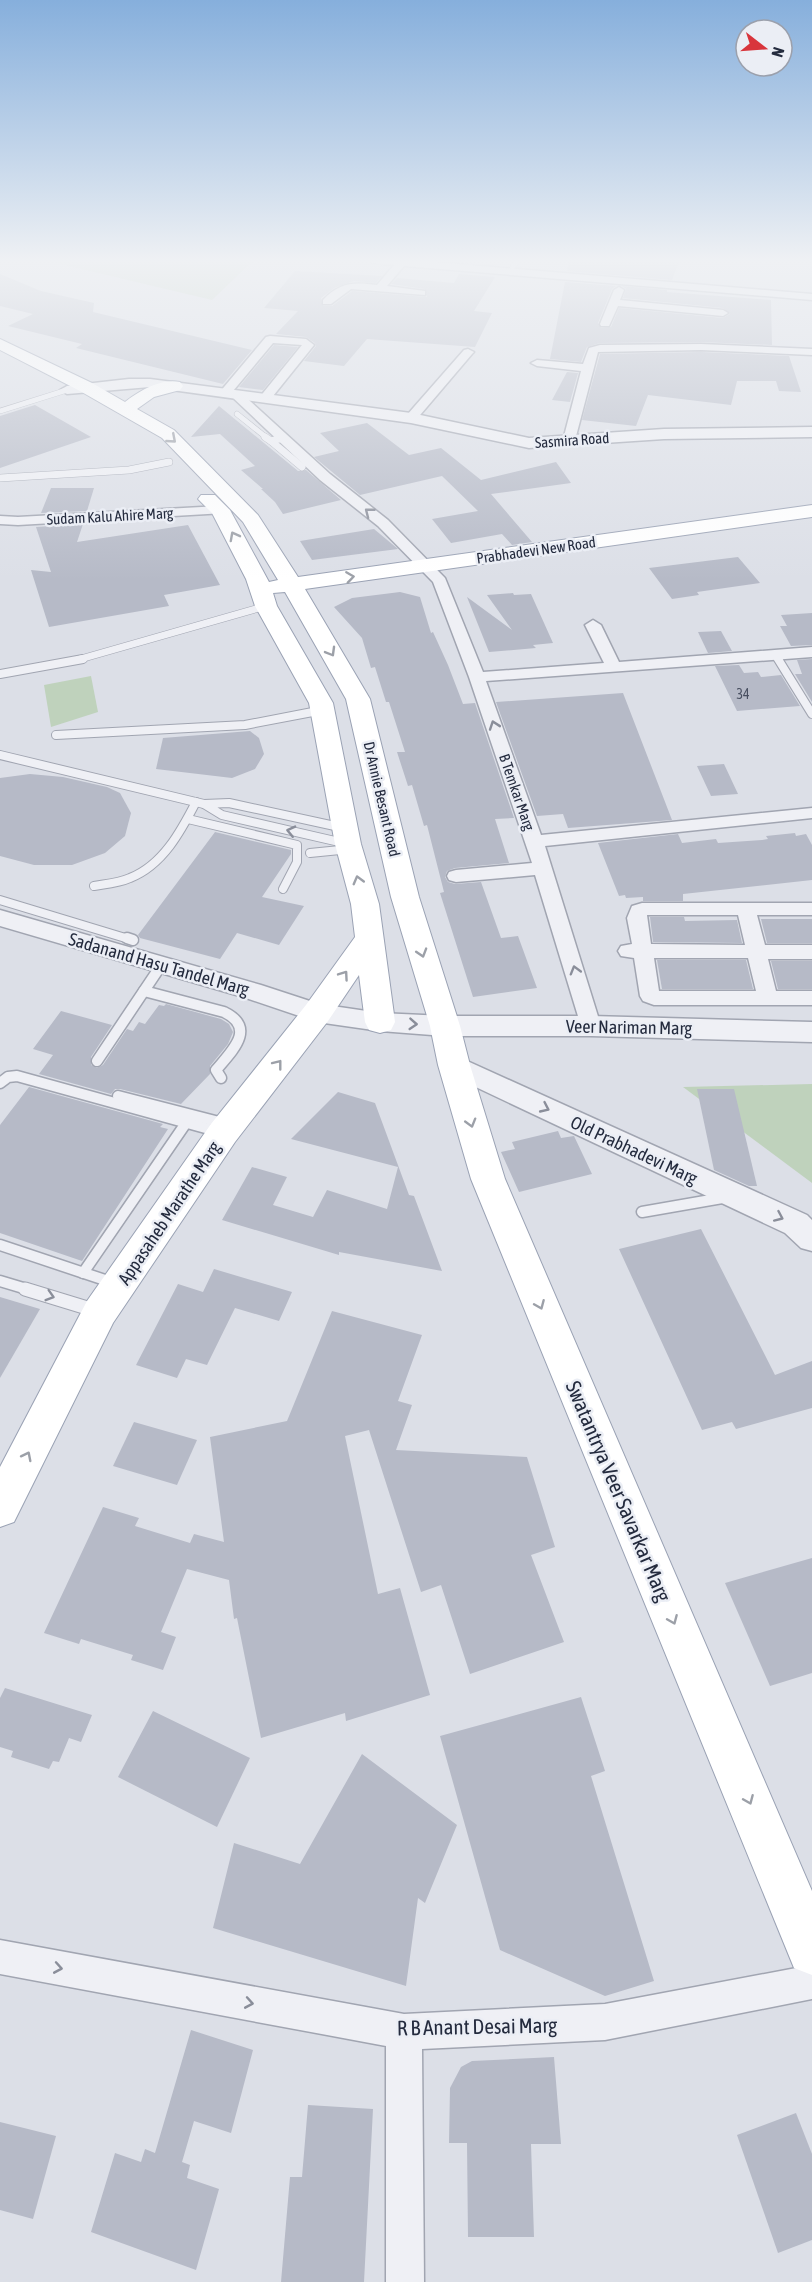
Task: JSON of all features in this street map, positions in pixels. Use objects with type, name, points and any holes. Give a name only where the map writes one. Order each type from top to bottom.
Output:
[{"type":"main road","points":[[26,366],[71,383]]},
{"type":"main road","points":[[41,366],[71,383],[130,428],[220,510],[317,695],[323,710],[348,840],[365,903],[380,1022]]},
{"type":"main road","name":"Dr Annie Besant Road","points":[[71,383],[168,434],[250,519],[297,593],[358,699],[405,897],[445,1026]]},
{"type":"main road","points":[[125,410],[148,393],[174,386]]},
{"type":"main road","name":"Prabhadevi New Road","points":[[434,573],[812,511]]},
{"type":"main road","name":"Prabhadevi New Road","points":[[264,597],[812,522]]},
{"type":"main road","name":"Appasaheb Marathe Marg","points":[[0,1508],[110,1299],[226,1129],[317,1013],[370,937]]},
{"type":"main road","name":"Swatantrya Veer Savarkar Marg","points":[[445,1026],[454,1065],[488,1179],[812,1950]]},
{"type":"street","points":[[250,366],[230,394],[277,440],[383,523],[434,573]]},
{"type":"street","points":[[265,398],[291,366]]},
{"type":"street","points":[[411,418],[455,366]]},
{"type":"street","points":[[568,440],[588,368],[573,366]]},
{"type":"street","points":[[71,383],[131,379],[144,383]]},
{"type":"street","name":"Sasmira Road","points":[[71,383],[144,383],[174,386],[411,418],[529,442],[664,434],[812,432]]},
{"type":"street","name":"Sudam Kalu Ahire Marg","points":[[0,520],[18,521],[220,510]]},
{"type":"street","name":"B Temkar Marg","points":[[434,573],[477,676],[543,868],[591,1026]]},
{"type":"street","points":[[593,626],[613,666]]},
{"type":"street","points":[[477,676],[812,652]]},
{"type":"street","points":[[534,841],[812,813]]},
{"type":"street","points":[[456,876],[543,868]]},
{"type":"street","points":[[812,909],[642,909],[637,918],[634,951],[650,996],[654,998],[812,998]]},
{"type":"street","points":[[746,909],[768,999]]},
{"type":"street","name":"Sadanand Hasu Tandel Marg","points":[[0,918],[61,927],[162,964],[317,1013],[380,1022]]},
{"type":"street","points":[[634,951],[812,952]]},
{"type":"street","name":"Veer Nariman Marg","points":[[380,1022],[445,1026],[591,1026],[812,1032]]},
{"type":"street","name":"Old Prabhadevi Marg","points":[[454,1065],[796,1224],[812,1239]]},
{"type":"street","name":"R B Anant Desai Marg","points":[[0,1957],[404,2032],[605,2022],[812,1982]]},
{"type":"street","points":[[404,2032],[405,2282]]},
{"type":"lane","points":[[0,411],[71,383]]},
{"type":"lane","points":[[237,414],[277,440],[302,467]]},
{"type":"lane","points":[[0,478],[129,470],[178,472]]},
{"type":"lane","points":[[0,674],[49,667],[193,629],[264,597]]},
{"type":"lane","points":[[776,654],[812,714]]},
{"type":"lane","points":[[56,735],[245,725],[323,710]]},
{"type":"lane","points":[[0,755],[200,803],[222,814],[348,840]]},
{"type":"lane","points":[[200,803],[229,803],[348,840]]},
{"type":"lane","points":[[94,886],[133,878],[151,865],[167,850],[200,803]]},
{"type":"lane","points":[[188,819],[297,845],[300,852],[298,861],[283,889]]},
{"type":"lane","points":[[310,853],[348,840]]},
{"type":"lane","points":[[0,900],[61,927],[133,940]]},
{"type":"lane","points":[[97,1061],[162,964]]},
{"type":"lane","points":[[144,991],[225,1012],[236,1018],[241,1029],[237,1044],[216,1070],[221,1078]]},
{"type":"lane","points":[[0,1083],[8,1077],[17,1076],[186,1123],[226,1129]]},
{"type":"lane","points":[[118,1096],[226,1129]]},
{"type":"lane","points":[[83,1273],[186,1123]]},
{"type":"lane","points":[[642,1212],[734,1196]]},
{"type":"lane","points":[[0,1245],[83,1273],[110,1299]]},
{"type":"lane","points":[[0,1281],[110,1299]]},
{"type":"green space","points":[[91,676],[98,712],[51,727],[44,685]]},
{"type":"green space","points":[[812,1084],[812,1183],[683,1087]]},
{"type":"building","points":[[152,366],[238,366],[223,384]]},
{"type":"building","points":[[256,366],[282,366],[263,390],[239,387]]},
{"type":"building","points":[[597,366],[792,366],[801,392],[779,391],[776,381],[737,381],[731,405],[648,395],[636,426],[582,420]]},
{"type":"building","points":[[567,372],[578,373],[570,402],[552,400]]},
{"type":"building","points":[[35,405],[91,437],[0,468],[0,416]]},
{"type":"building","points":[[219,406],[298,471],[306,470],[341,500],[283,514],[275,502],[261,489],[263,489],[241,470],[255,466],[220,434],[191,437]]},
{"type":"building","points":[[367,423],[409,455],[441,448],[481,480],[556,462],[571,483],[491,494],[532,542],[512,545],[502,534],[451,543],[432,519],[478,511],[442,476],[360,495],[314,457],[339,451],[320,433]]},
{"type":"building","points":[[51,488],[94,488],[87,511],[41,513]]},
{"type":"building","points":[[83,524],[77,542],[188,525],[220,585],[164,595],[169,606],[49,627],[31,570],[51,572],[36,527]]},
{"type":"building","points":[[374,529],[398,549],[312,560],[300,541]]},
{"type":"building","points":[[738,557],[760,583],[697,592],[699,595],[672,599],[649,568]]},
{"type":"building","points":[[400,592],[420,597],[431,633],[433,632],[448,665],[463,704],[475,703],[514,818],[495,819],[509,863],[455,868],[447,871],[445,877],[448,882],[455,884],[481,882],[501,938],[518,936],[537,988],[473,997],[440,893],[444,892],[427,825],[424,826],[412,785],[408,786],[397,752],[405,752],[389,702],[386,702],[375,667],[371,668],[362,638],[334,607],[352,598]]},
{"type":"building","points":[[513,593],[514,595],[531,594],[553,643],[533,645],[536,648],[489,652],[467,597],[512,630],[487,595]]},
{"type":"building","points":[[812,613],[812,645],[791,646],[780,626],[787,626],[781,615]]},
{"type":"building","points":[[721,631],[732,651],[708,653],[698,632]]},
{"type":"building","points":[[812,659],[812,702],[795,674],[802,674],[797,660]]},
{"type":"building","points":[[739,665],[744,673],[758,672],[761,677],[781,675],[800,706],[737,711],[715,666]]},
{"type":"building","points":[[623,693],[672,820],[568,828],[563,814],[537,816],[496,702]]},
{"type":"building","points":[[250,731],[259,738],[264,754],[255,769],[232,778],[156,769],[163,738]]},
{"type":"building","points":[[724,764],[738,794],[711,796],[697,766]]},
{"type":"building","points":[[30,774],[63,777],[107,787],[120,793],[131,813],[125,836],[105,853],[72,865],[34,865],[0,856],[0,778]]},
{"type":"building","points":[[215,832],[291,850],[291,854],[262,897],[304,906],[279,945],[237,933],[220,959],[140,938],[138,935]]},
{"type":"building","points":[[795,833],[796,836],[806,834],[812,845],[812,880],[683,894],[683,901],[643,901],[643,897],[619,896],[598,843],[678,834],[682,843],[716,839],[718,843],[762,840],[768,839],[766,836]]},
{"type":"building","points":[[650,917],[684,917],[685,921],[737,920],[742,943],[653,942]]},
{"type":"building","points":[[761,919],[812,919],[812,943],[767,943]]},
{"type":"building","points":[[657,960],[746,960],[753,989],[662,989]]},
{"type":"building","points":[[771,961],[812,961],[812,989],[778,989]]},
{"type":"building","points":[[166,1004],[221,1019],[229,1024],[233,1032],[228,1044],[210,1066],[210,1074],[181,1104],[120,1089],[115,1089],[111,1094],[39,1074],[53,1055],[33,1049],[61,1011],[112,1025],[91,1057],[91,1065],[97,1068],[103,1065],[127,1029],[133,1031],[139,1022],[145,1024],[159,1005]]},
{"type":"building","points":[[29,1087],[163,1124],[160,1127],[168,1129],[82,1261],[0,1233],[0,1125]]},
{"type":"building","points":[[697,1089],[734,1089],[757,1186],[749,1186],[714,1170]]},
{"type":"building","points":[[338,1092],[375,1103],[409,1195],[414,1196],[442,1271],[339,1252],[339,1255],[222,1220],[252,1167],[287,1177],[273,1205],[313,1217],[327,1190],[387,1209],[398,1167],[291,1139]]},
{"type":"building","points":[[558,1131],[561,1138],[574,1136],[592,1174],[519,1192],[501,1152],[515,1149],[512,1142]]},
{"type":"building","points":[[701,1229],[775,1375],[812,1361],[812,1408],[736,1429],[732,1422],[702,1430],[619,1249]]},
{"type":"building","points":[[214,1269],[292,1292],[279,1321],[235,1308],[207,1365],[186,1359],[177,1378],[136,1365],[178,1284],[203,1292]]},
{"type":"building","points":[[0,1297],[40,1309],[0,1378]]},
{"type":"building","points":[[332,1311],[422,1335],[398,1401],[412,1405],[396,1450],[527,1457],[555,1547],[531,1555],[564,1642],[470,1674],[441,1585],[421,1592],[369,1430],[345,1436],[378,1594],[400,1588],[430,1695],[346,1721],[345,1713],[261,1738],[237,1618],[234,1619],[229,1580],[187,1569],[161,1632],[176,1637],[163,1670],[131,1660],[133,1655],[81,1639],[79,1644],[44,1633],[103,1507],[139,1518],[135,1526],[190,1543],[194,1534],[224,1542],[210,1437],[287,1421]]},
{"type":"building","points":[[134,1422],[197,1440],[177,1485],[113,1466]]},
{"type":"building","points":[[812,1558],[812,1673],[770,1686],[725,1583]]},
{"type":"building","points":[[5,1688],[92,1715],[81,1742],[69,1738],[59,1762],[53,1761],[49,1769],[11,1757],[13,1751],[0,1747],[0,1698]]},
{"type":"building","points":[[581,1697],[605,1771],[591,1776],[654,1981],[605,1996],[500,1950],[440,1736]]},
{"type":"building","points":[[153,1711],[250,1758],[217,1827],[118,1777]]},
{"type":"building","points":[[362,1754],[457,1825],[425,1903],[418,1898],[406,1986],[213,1928],[234,1843],[300,1864]]},
{"type":"building","points":[[191,2030],[253,2050],[231,2133],[194,2121],[182,2162],[190,2165],[187,2178],[219,2189],[196,2270],[91,2232],[115,2153],[141,2162],[145,2149],[155,2153]]},
{"type":"building","points":[[554,2057],[561,2144],[531,2144],[534,2237],[468,2237],[467,2143],[449,2143],[450,2088],[461,2067],[472,2061]]},
{"type":"building","points":[[308,2105],[373,2109],[364,2282],[281,2282],[290,2177],[302,2177]]},
{"type":"building","points":[[796,2113],[812,2154],[812,2240],[778,2253],[737,2135]]},
{"type":"building","points":[[0,2122],[56,2136],[33,2219],[0,2210]]}]
